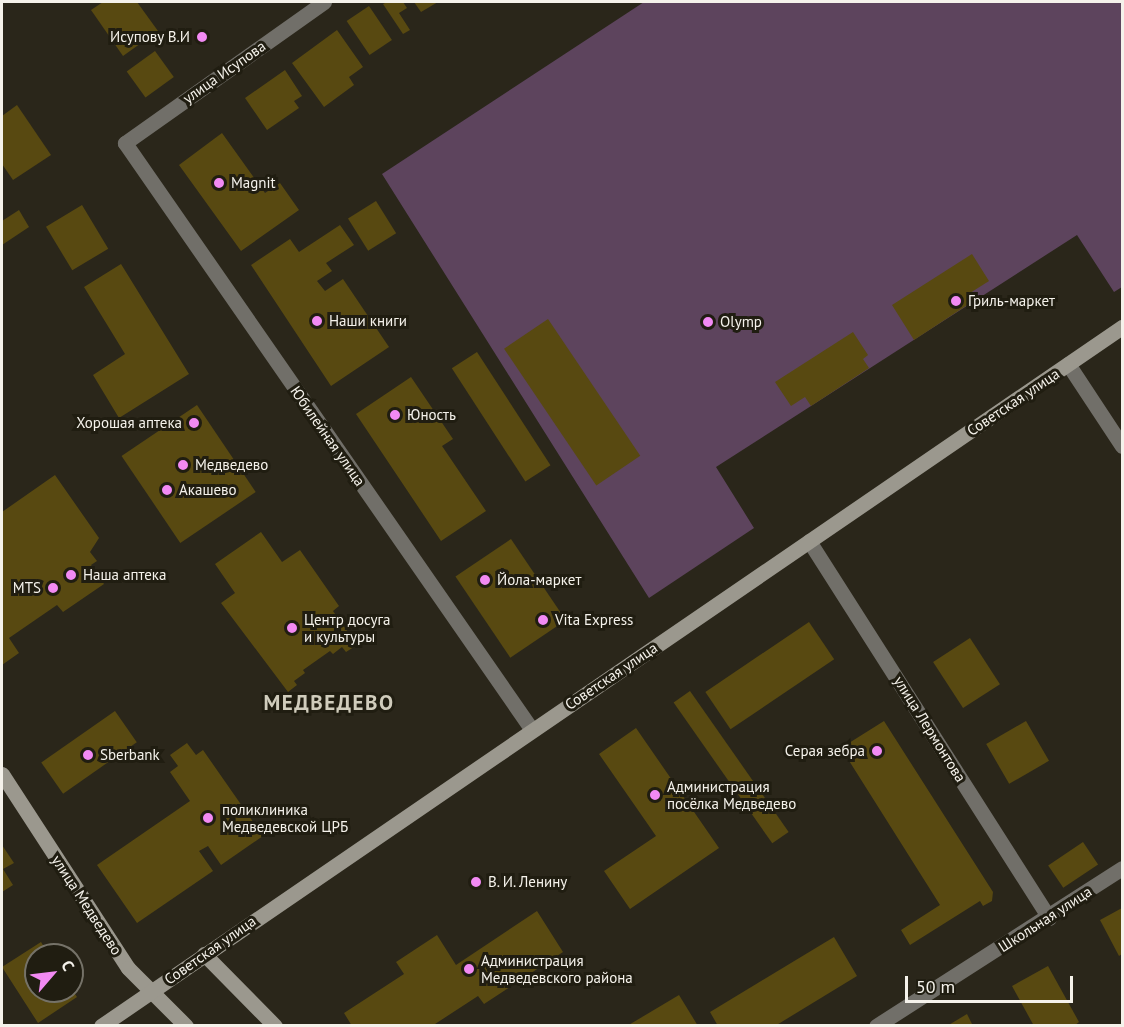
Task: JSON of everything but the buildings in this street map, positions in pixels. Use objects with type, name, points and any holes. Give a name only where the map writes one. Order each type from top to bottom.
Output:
[{"type":"main road","name":"Советская улица","points":[[101,1026],[1122,327]]},
{"type":"main road","name":"улица Медведево","points":[[2,774],[128,968],[149,992],[186,1026]]},
{"type":"main road","points":[[204,954],[275,1026]]},
{"type":"street","name":"улица Исупова","points":[[125,142],[324,2]]},
{"type":"street","name":"Юбилейная улица","points":[[125,142],[532,730]]},
{"type":"street","points":[[1068,364],[1122,446]]},
{"type":"street","name":"улица Лермонтова","points":[[809,541],[1049,918]]},
{"type":"street","name":"Школьная улица","points":[[876,1026],[1049,918],[1122,868]]},
{"type":"shaded area","name":"Olymp","points":[[644,2],[1122,2],[1122,287],[1114,292],[1077,235],[716,467],[754,528],[649,598],[382,174]]},
{"type":"place","name":"Исупову В.И","points":[[202,37]]},
{"type":"place","name":"Magnit","points":[[219,183]]},
{"type":"place","name":"Гриль-маркет","points":[[956,301]]},
{"type":"place","name":"Наши книги","points":[[317,321]]},
{"type":"place","name":"Olymp","points":[[708,322]]},
{"type":"place","name":"Юность","points":[[395,415]]},
{"type":"place","name":"Хорошая аптека","points":[[194,423]]},
{"type":"place","name":"Медведево","points":[[183,465]]},
{"type":"place","name":"Акашево","points":[[167,490]]},
{"type":"place","name":"Наша аптека","points":[[71,575]]},
{"type":"place","name":"Йола-маркет","points":[[485,580]]},
{"type":"place","name":"MTS","points":[[53,588]]},
{"type":"place","name":"Vita Express","points":[[543,620]]},
{"type":"place","name":"Центр досуга и культуры","points":[[292,628]]},
{"type":"place","name":"Серая зебра","points":[[877,751]]},
{"type":"place","name":"Sberbank","points":[[88,755]]},
{"type":"place","name":"Администрация посёлка Медведево","points":[[655,795]]},
{"type":"place","name":"поликлиника Медведевской ЦРБ","points":[[208,818]]},
{"type":"place","name":"В. И. Ленину","points":[[476,882]]},
{"type":"place","name":"Администрация Медведевского района","points":[[469,969]]},
{"type":"district","name":"МЕДВЕДЕВО","points":[[329,703]]}]
